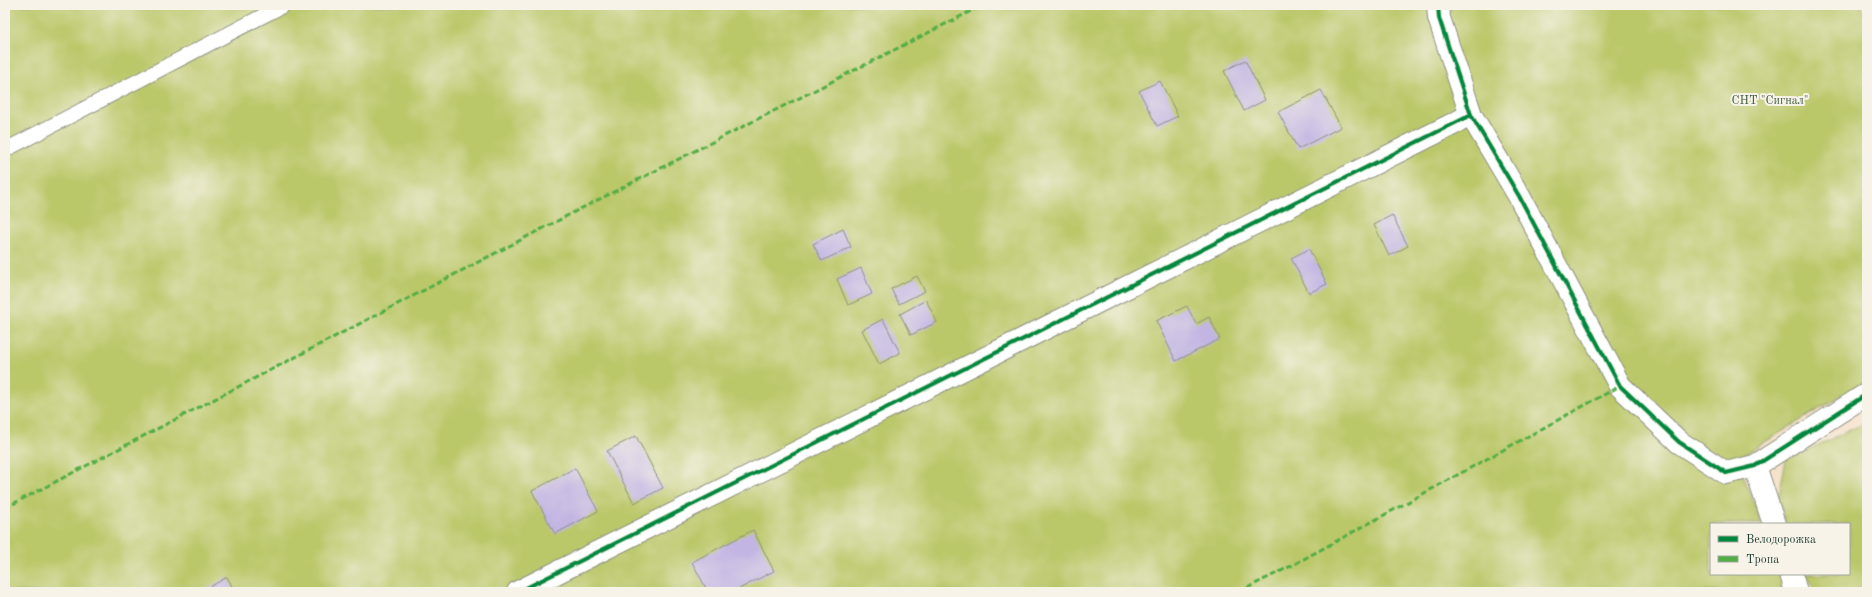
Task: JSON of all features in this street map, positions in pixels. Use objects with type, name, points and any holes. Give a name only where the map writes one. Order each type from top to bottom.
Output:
[{"type":"street","points":[[1438,5],[1439,18],[1472,115],[1519,196],[1620,386],[1679,442],[1726,473],[1755,466],[1867,394]]},
{"type":"street","points":[[518,592],[1472,115]]},
{"type":"street","points":[[1755,466],[1774,523]]},
{"type":"street","points":[[1790,575],[1796,592]]},
{"type":"lane","points":[[5,150],[284,5]]},
{"type":"green space","name":"СНТ \"Сигнал\"","points":[[5,5],[1861,5],[1867,23],[1867,380],[1737,459],[1762,523],[1710,523],[1710,575],[1781,575],[1787,592],[5,592]]},
{"type":"green space","points":[[1867,422],[1867,592],[1817,592],[1807,575],[1850,575],[1850,523],[1786,523],[1778,499],[1786,460]]},
{"type":"building","points":[[1245,60],[1265,100],[1244,111],[1224,71]]},
{"type":"building","points":[[1160,81],[1178,116],[1157,126],[1139,91]]},
{"type":"building","points":[[1321,90],[1341,127],[1298,149],[1278,112]]},
{"type":"building","points":[[1392,215],[1408,246],[1389,256],[1374,225]]},
{"type":"building","points":[[843,229],[851,247],[822,261],[813,244]]},
{"type":"building","points":[[1309,249],[1327,284],[1309,293],[1291,258]]},
{"type":"building","points":[[861,268],[872,294],[848,305],[837,279]]},
{"type":"building","points":[[917,276],[925,291],[899,304],[891,289]]},
{"type":"building","points":[[926,300],[937,322],[911,335],[900,314]]},
{"type":"building","points":[[1187,306],[1196,324],[1209,317],[1220,339],[1176,361],[1156,321]]},
{"type":"building","points":[[883,319],[900,353],[879,364],[862,330]]},
{"type":"building","points":[[636,436],[663,488],[634,503],[607,451]]},
{"type":"building","points":[[575,468],[598,511],[555,534],[532,491]]},
{"type":"building","points":[[753,530],[774,571],[733,592],[708,592],[692,562]]},
{"type":"building","points":[[227,577],[235,592],[201,592]]},
{"type":"marked path","points":[[5,508],[586,206],[983,5]]},
{"type":"marked path","points":[[1239,592],[1291,566],[1620,386]]},
{"type":"cycle path","points":[[1438,5],[1439,18],[1471,115],[1519,196],[1620,386],[1679,442],[1726,473],[1755,466],[1867,394]]},
{"type":"cycle path","points":[[518,592],[1471,115]]}]
